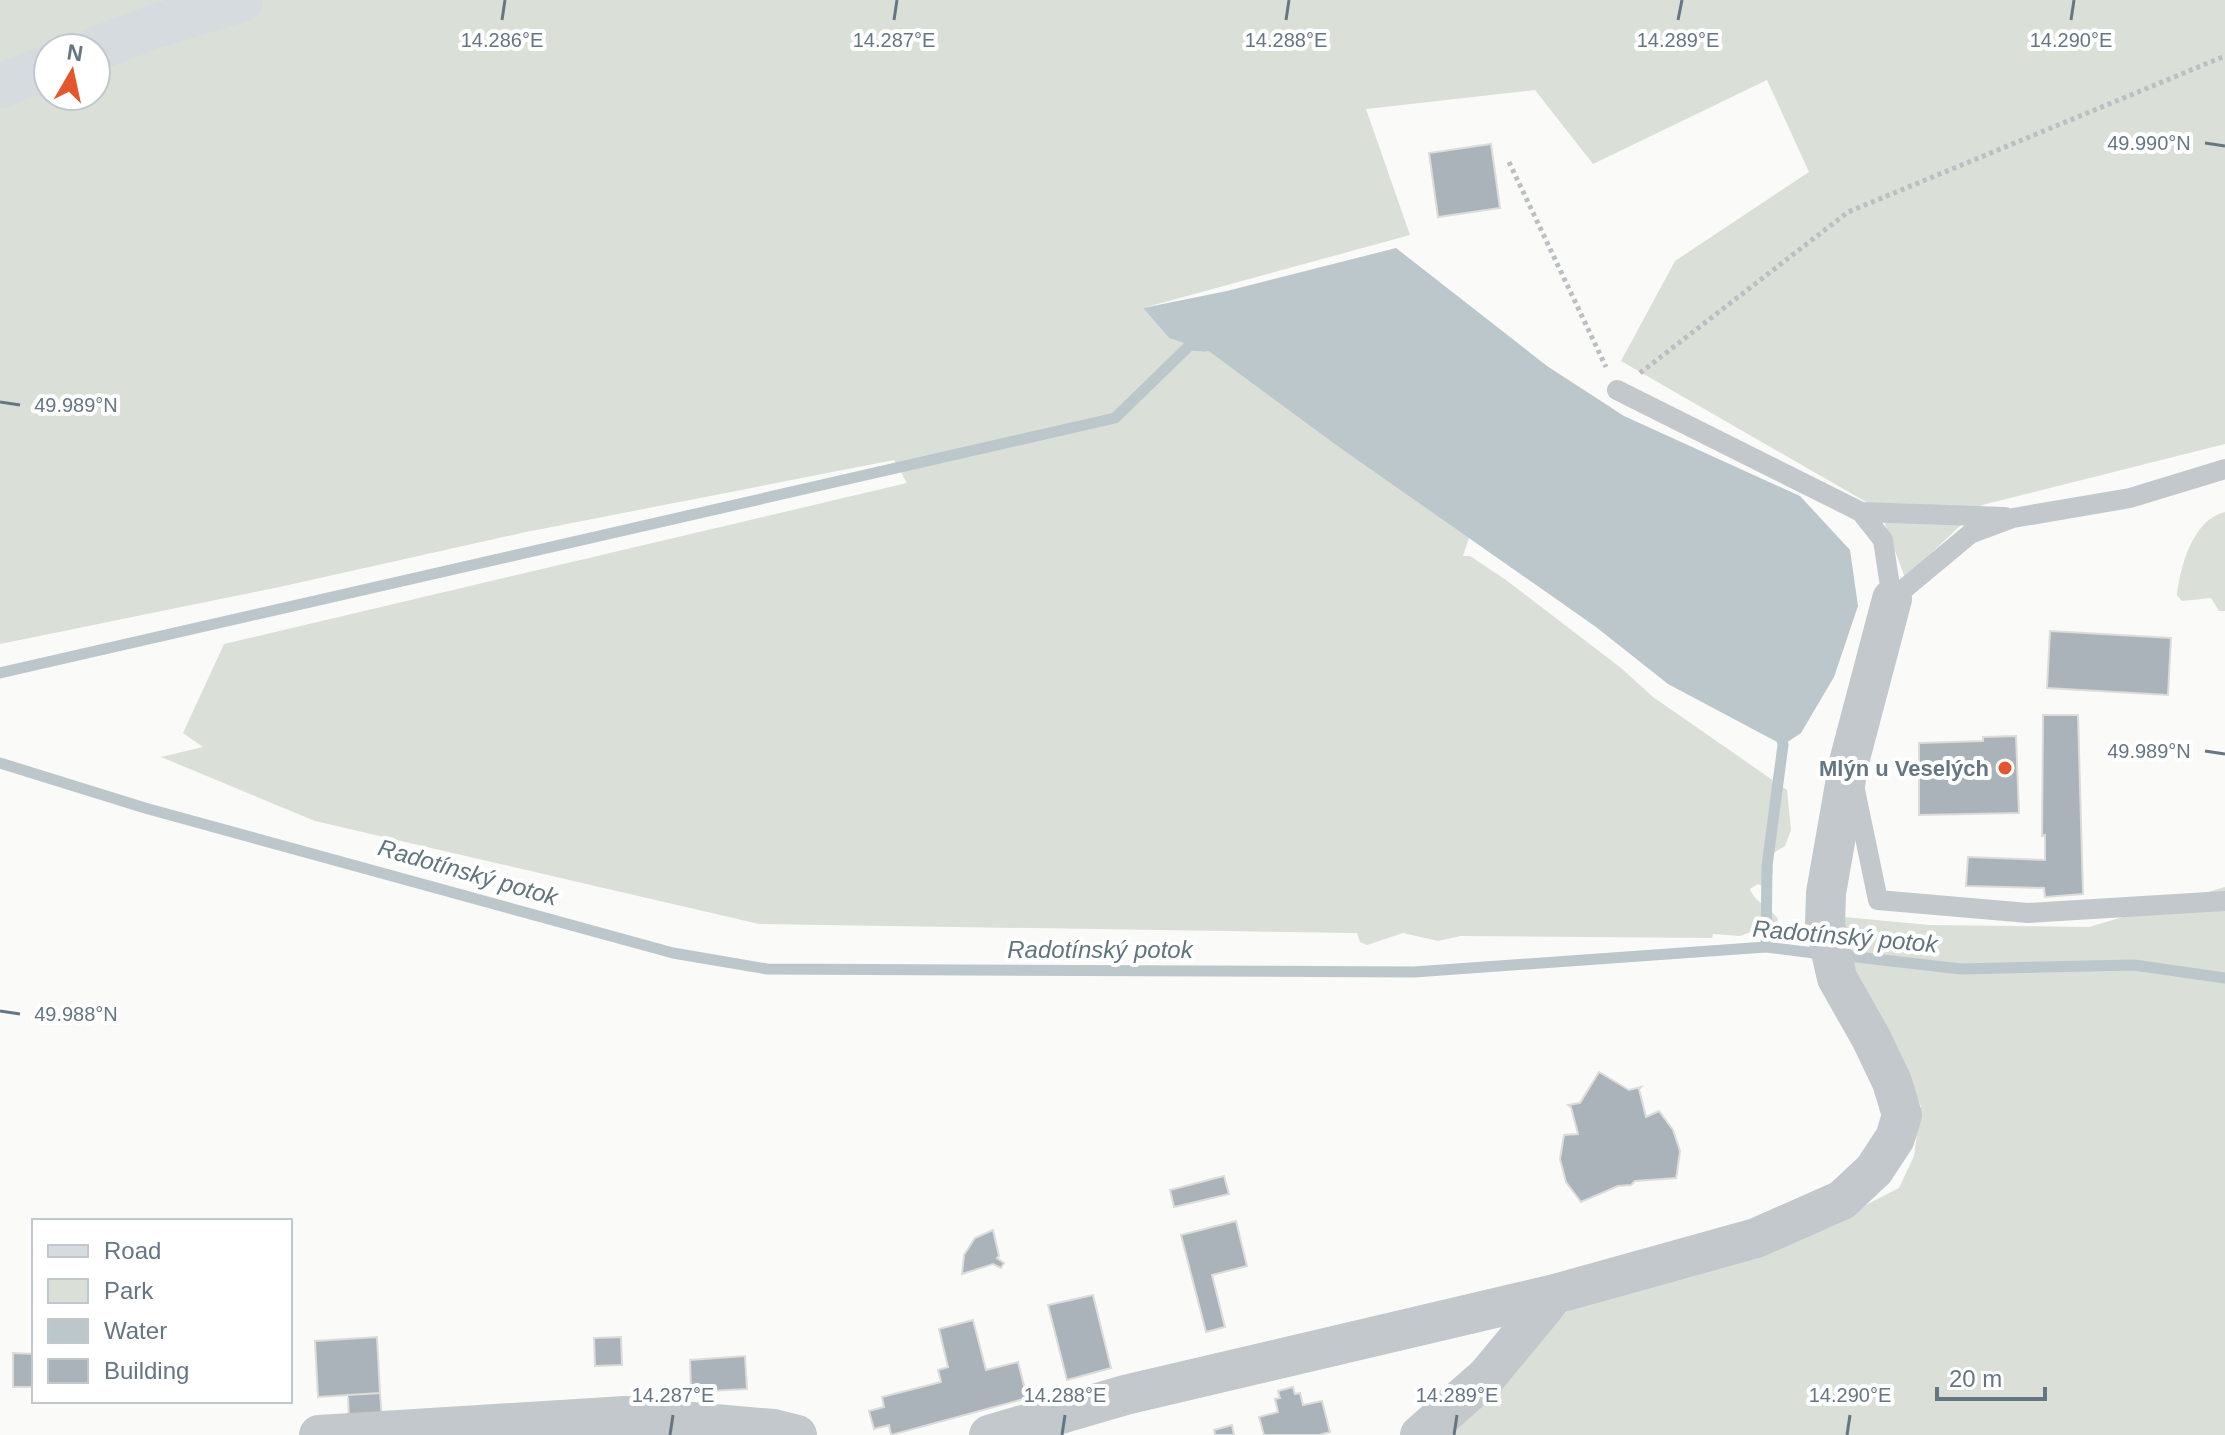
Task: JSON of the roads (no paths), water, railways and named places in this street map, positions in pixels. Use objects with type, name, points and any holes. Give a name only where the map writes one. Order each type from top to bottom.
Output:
[{"type":"street","points":[[112,43],[241,0]]},
{"type":"street","points":[[0,86],[32,73]]},
{"type":"street","points":[[989,1435],[1125,1395],[1555,1294],[1756,1238],[1842,1200],[1874,1170],[1895,1138],[1902,1115],[1892,1082],[1837,978],[1825,925],[1826,893],[1849,762],[1892,599]]},
{"type":"street","points":[[1420,1435],[1487,1376],[1555,1294]]},
{"type":"street","points":[[319,1435],[625,1416],[773,1429],[797,1435]]},
{"type":"lane","points":[[1617,390],[1861,512],[2013,518]]},
{"type":"lane","points":[[1892,599],[1970,534],[2013,518],[2130,498],[2225,469]]},
{"type":"lane","points":[[1861,512],[1883,540],[1892,599]]},
{"type":"lane","points":[[1849,762],[1878,900],[2028,913],[2225,901]]},
{"type":"water","points":[[1396,248],[1547,366],[1624,416],[1800,496],[1850,550],[1858,606],[1834,677],[1801,733],[1783,745],[1668,684],[1596,627],[1339,447],[1210,352],[1169,338],[1143,308],[1227,291]]},
{"type":"waterway","points":[[0,673],[1115,418],[1190,345],[1205,346]]},
{"type":"waterway","points":[[1766,947],[1767,866],[1783,745],[1781,733]]},
{"type":"waterway","name":"Radotínský potok","points":[[0,763],[145,808],[673,953],[767,969],[1414,972],[1766,947],[1822,954]]},
{"type":"waterway","name":"Radotínský potok","points":[[1839,955],[1961,969],[2134,965],[2225,978]]},
{"type":"place","name":"Mlýn u Veselých","points":[[2005,768]]}]
